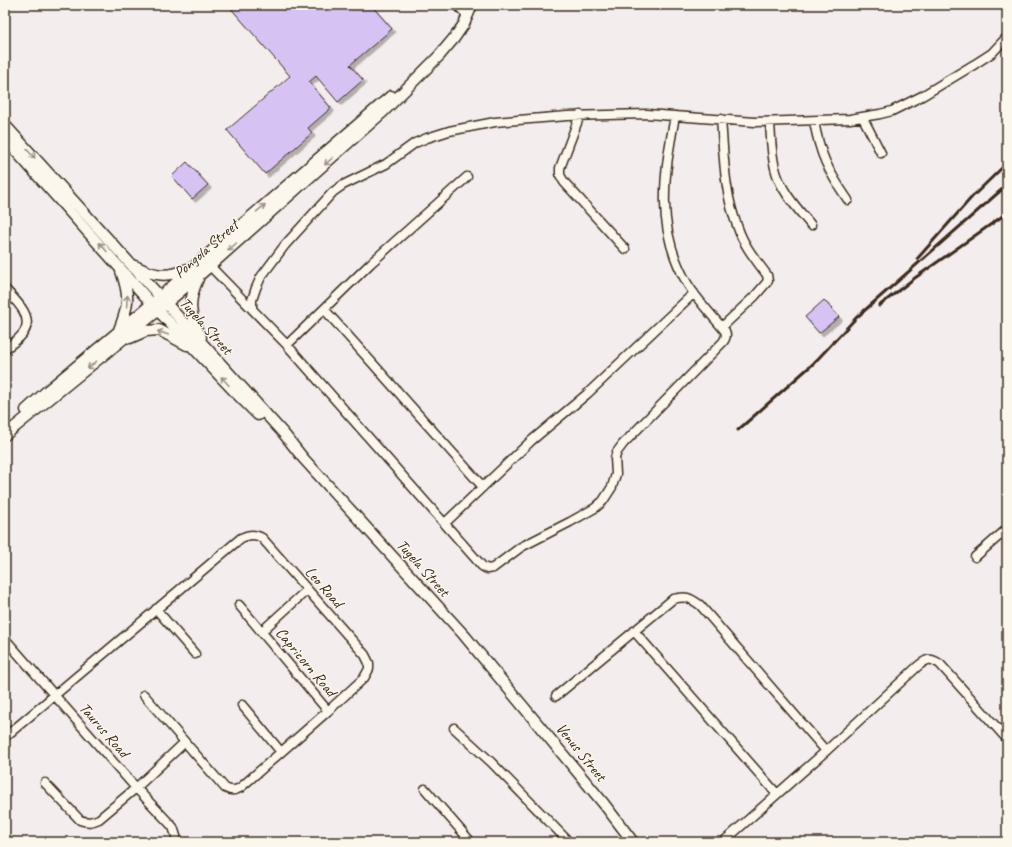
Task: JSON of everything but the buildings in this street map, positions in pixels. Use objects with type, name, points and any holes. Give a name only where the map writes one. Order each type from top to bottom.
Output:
[{"type":"street","points":[[457,5],[468,16]]},
{"type":"street","name":"Pongola Street","points":[[197,271],[210,266],[383,112],[456,37],[468,16],[472,5]]},
{"type":"street","points":[[252,309],[252,300],[256,288],[269,267],[285,245],[333,192],[343,185],[386,164],[420,141],[449,131],[495,122],[580,116],[647,114],[770,122],[863,118],[892,111],[922,96],[992,53],[1007,37]]},
{"type":"street","name":"Pongola Street","points":[[5,435],[197,271],[404,84],[418,76]]},
{"type":"street","points":[[580,116],[560,168],[560,176],[625,249]]},
{"type":"street","points":[[210,266],[287,345],[482,566],[488,569],[493,568],[527,544],[557,530],[603,501],[612,487],[616,474],[615,458],[617,452],[623,444],[723,342],[726,334],[722,326],[694,293],[680,271],[671,243],[666,219],[664,202],[666,170],[676,116]]},
{"type":"street","points":[[863,118],[881,153]]},
{"type":"street","points":[[721,119],[726,180],[733,217],[744,243],[766,275],[768,281],[755,296],[722,326]]},
{"type":"street","points":[[814,121],[818,144],[824,161],[848,200]]},
{"type":"street","points":[[770,122],[773,161],[777,177],[787,194],[811,225]]},
{"type":"street","name":"Tugela Street","points":[[5,126],[159,304],[197,351],[237,394],[303,458],[464,635],[504,682]]},
{"type":"street","name":"Tugela Street","points":[[5,139],[124,265]]},
{"type":"street","points":[[287,345],[371,264],[467,177]]},
{"type":"street","points":[[197,351],[159,330],[146,331],[119,337],[128,298],[124,265],[162,275],[197,271],[191,302],[192,317],[208,350]]},
{"type":"street","points":[[5,289],[20,306],[26,317],[27,325],[23,334],[5,349]]},
{"type":"street","points":[[445,523],[532,441],[587,394],[694,293]]},
{"type":"street","name":"Tugela Street","points":[[159,304],[208,350],[284,434],[303,458]]},
{"type":"street","points":[[324,309],[483,487]]},
{"type":"street","name":"Pongola Street","points":[[5,430],[48,390],[119,337]]},
{"type":"street","points":[[975,557],[1007,529]]},
{"type":"street","name":"Leo Road","points":[[5,737],[241,538],[248,535],[256,534],[262,538],[364,655],[369,663],[369,669],[364,678],[282,752],[240,788],[235,790],[225,788],[144,695]]},
{"type":"street","name":"Capricorn Road","points":[[262,631],[307,590]]},
{"type":"street","points":[[556,696],[673,599],[683,597],[691,598],[700,606],[826,751]]},
{"type":"street","name":"Capricorn Road","points":[[239,604],[328,711]]},
{"type":"street","points":[[156,609],[195,654]]},
{"type":"street","points":[[634,631],[777,794]]},
{"type":"street","name":"Taurus Road","points":[[5,639],[136,788],[173,827],[176,842]]},
{"type":"street","points":[[723,842],[826,751],[918,666],[929,659],[940,664],[1007,739]]},
{"type":"street","name":"Venus Street","points":[[504,682],[633,842]]},
{"type":"street","points":[[242,705],[282,752]]},
{"type":"street","points":[[454,728],[491,762],[569,842]]},
{"type":"street","points":[[45,783],[80,820],[87,823],[99,819],[136,788],[185,742]]},
{"type":"street","points":[[425,789],[472,842]]},
{"type":"railway","points":[[917,259],[972,197],[1007,163]]},
{"type":"railway","points":[[738,430],[814,363],[856,318],[1007,185]]},
{"type":"railway","points":[[879,306],[912,280],[1007,213]]}]
